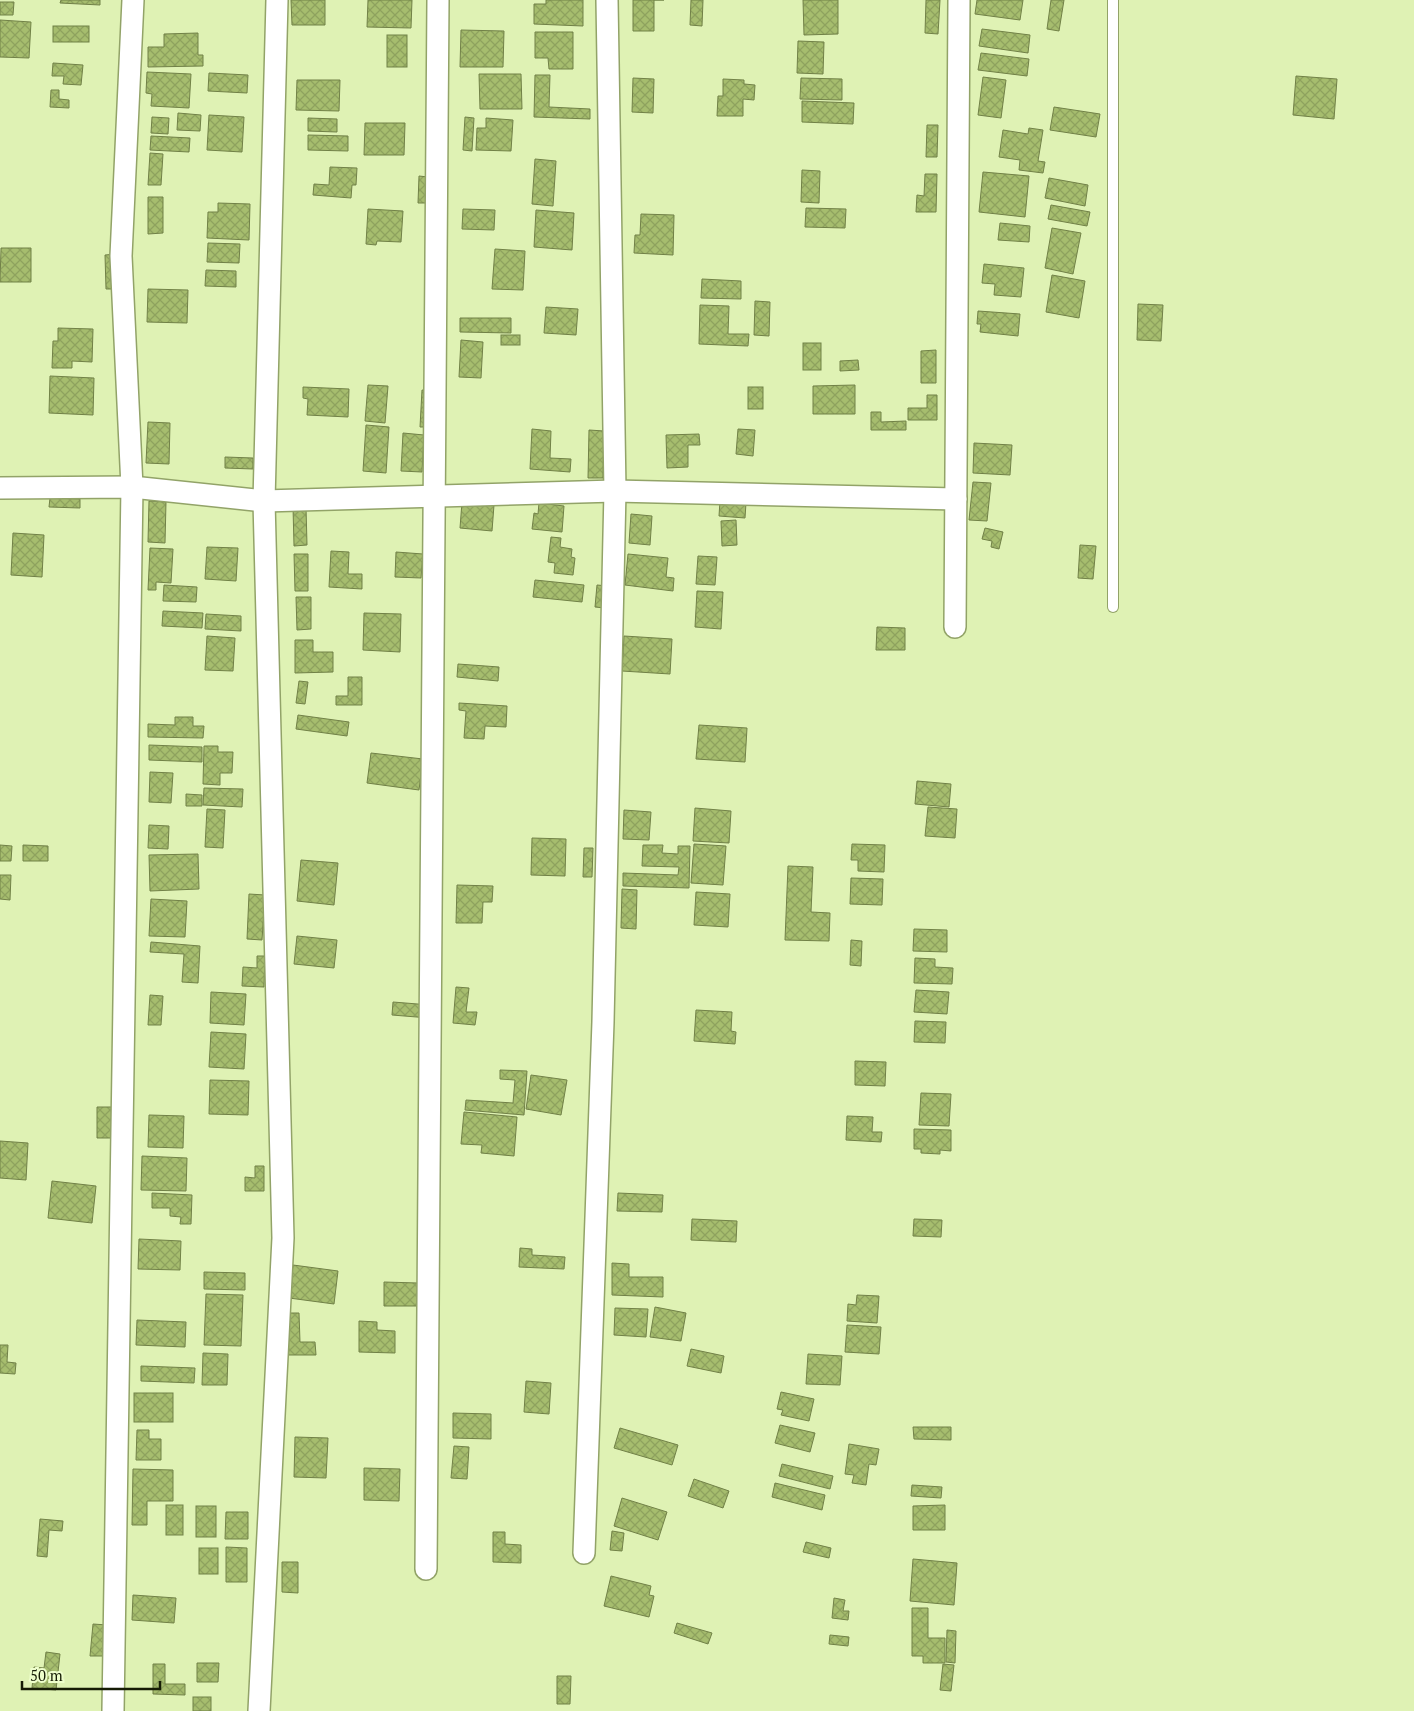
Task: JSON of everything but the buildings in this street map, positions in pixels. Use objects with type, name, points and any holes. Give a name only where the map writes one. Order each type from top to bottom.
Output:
[{"type":"street","points":[[112,1711],[132,487],[122,256],[133,0]]},
{"type":"street","points":[[259,1711],[283,1238],[264,501],[277,0]]},
{"type":"street","points":[[426,1569],[438,0]]},
{"type":"street","points":[[584,1553],[603,1022],[615,491],[607,0]]},
{"type":"street","points":[[955,627],[959,0]]},
{"type":"street","points":[[0,488],[132,487],[264,501],[615,491],[956,499]]},
{"type":"lane","points":[[1113,0],[1113,607]]}]
